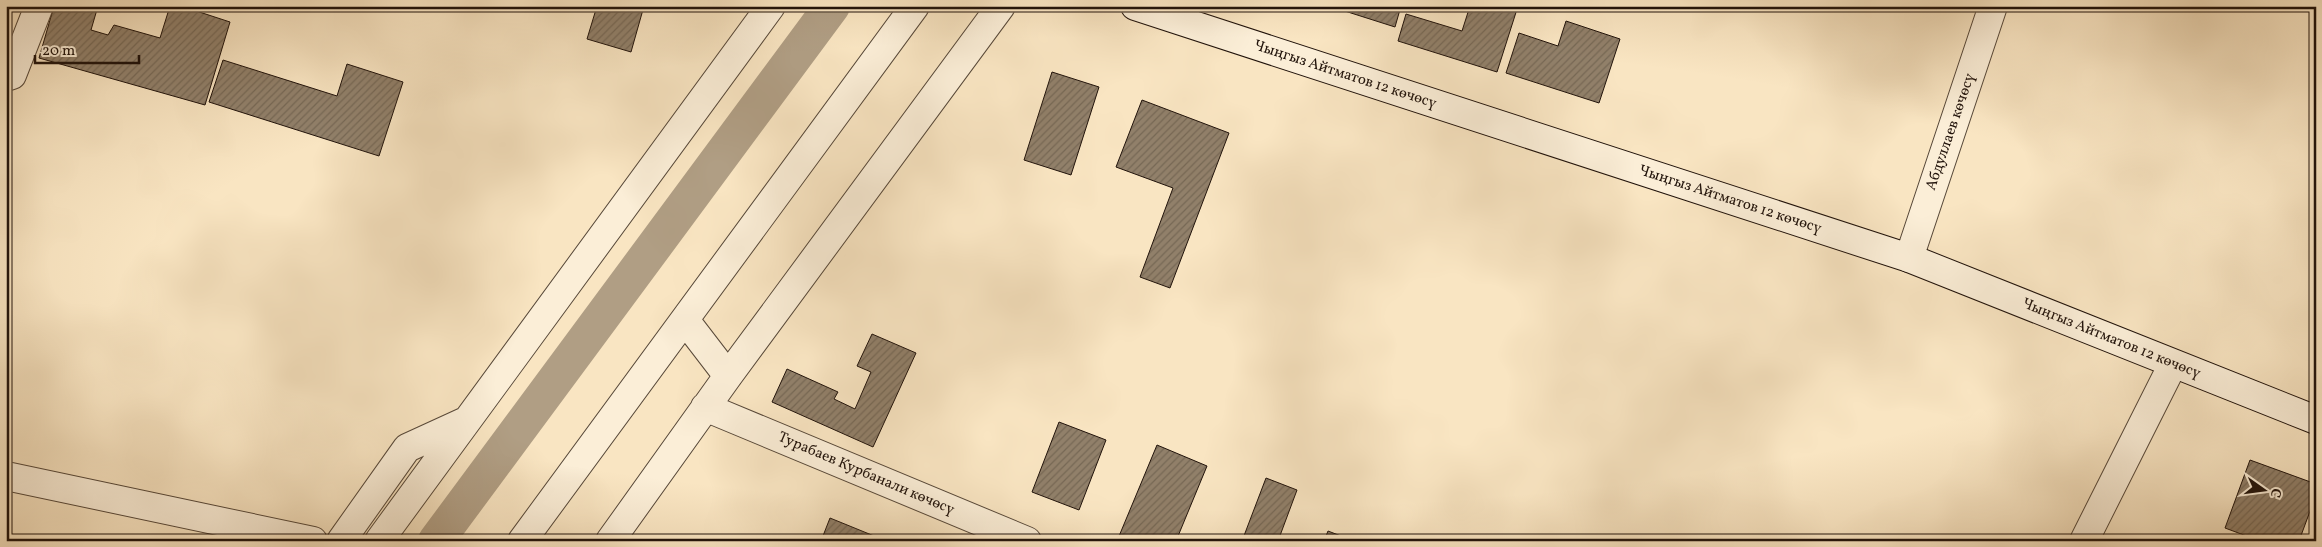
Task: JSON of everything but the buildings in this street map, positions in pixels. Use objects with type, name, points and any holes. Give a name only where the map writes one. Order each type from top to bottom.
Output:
[{"type":"street","points":[[6,77],[12,75],[39,6]]},
{"type":"street","points":[[379,541],[772,6]]},
{"type":"street","points":[[522,541],[915,6]]},
{"type":"street","points":[[610,541],[728,376],[1001,6]]},
{"type":"street","name":"Чыңгыз Айтматов 12 көчөсү","points":[[1135,6],[1908,258],[2316,420]]},
{"type":"street","name":"Абдуллаев көчөсү","points":[[1908,258],[1993,6]]},
{"type":"street","points":[[685,320],[728,376]]},
{"type":"street","points":[[2084,541],[2173,364]]},
{"type":"street","name":"Турабаев Курбанали көчөсү","points":[[706,407],[1026,541]]},
{"type":"street","points":[[341,541],[407,448],[468,420]]},
{"type":"street","points":[[6,476],[313,541]]},
{"type":"waterway","points":[[436,541],[832,6]]}]
